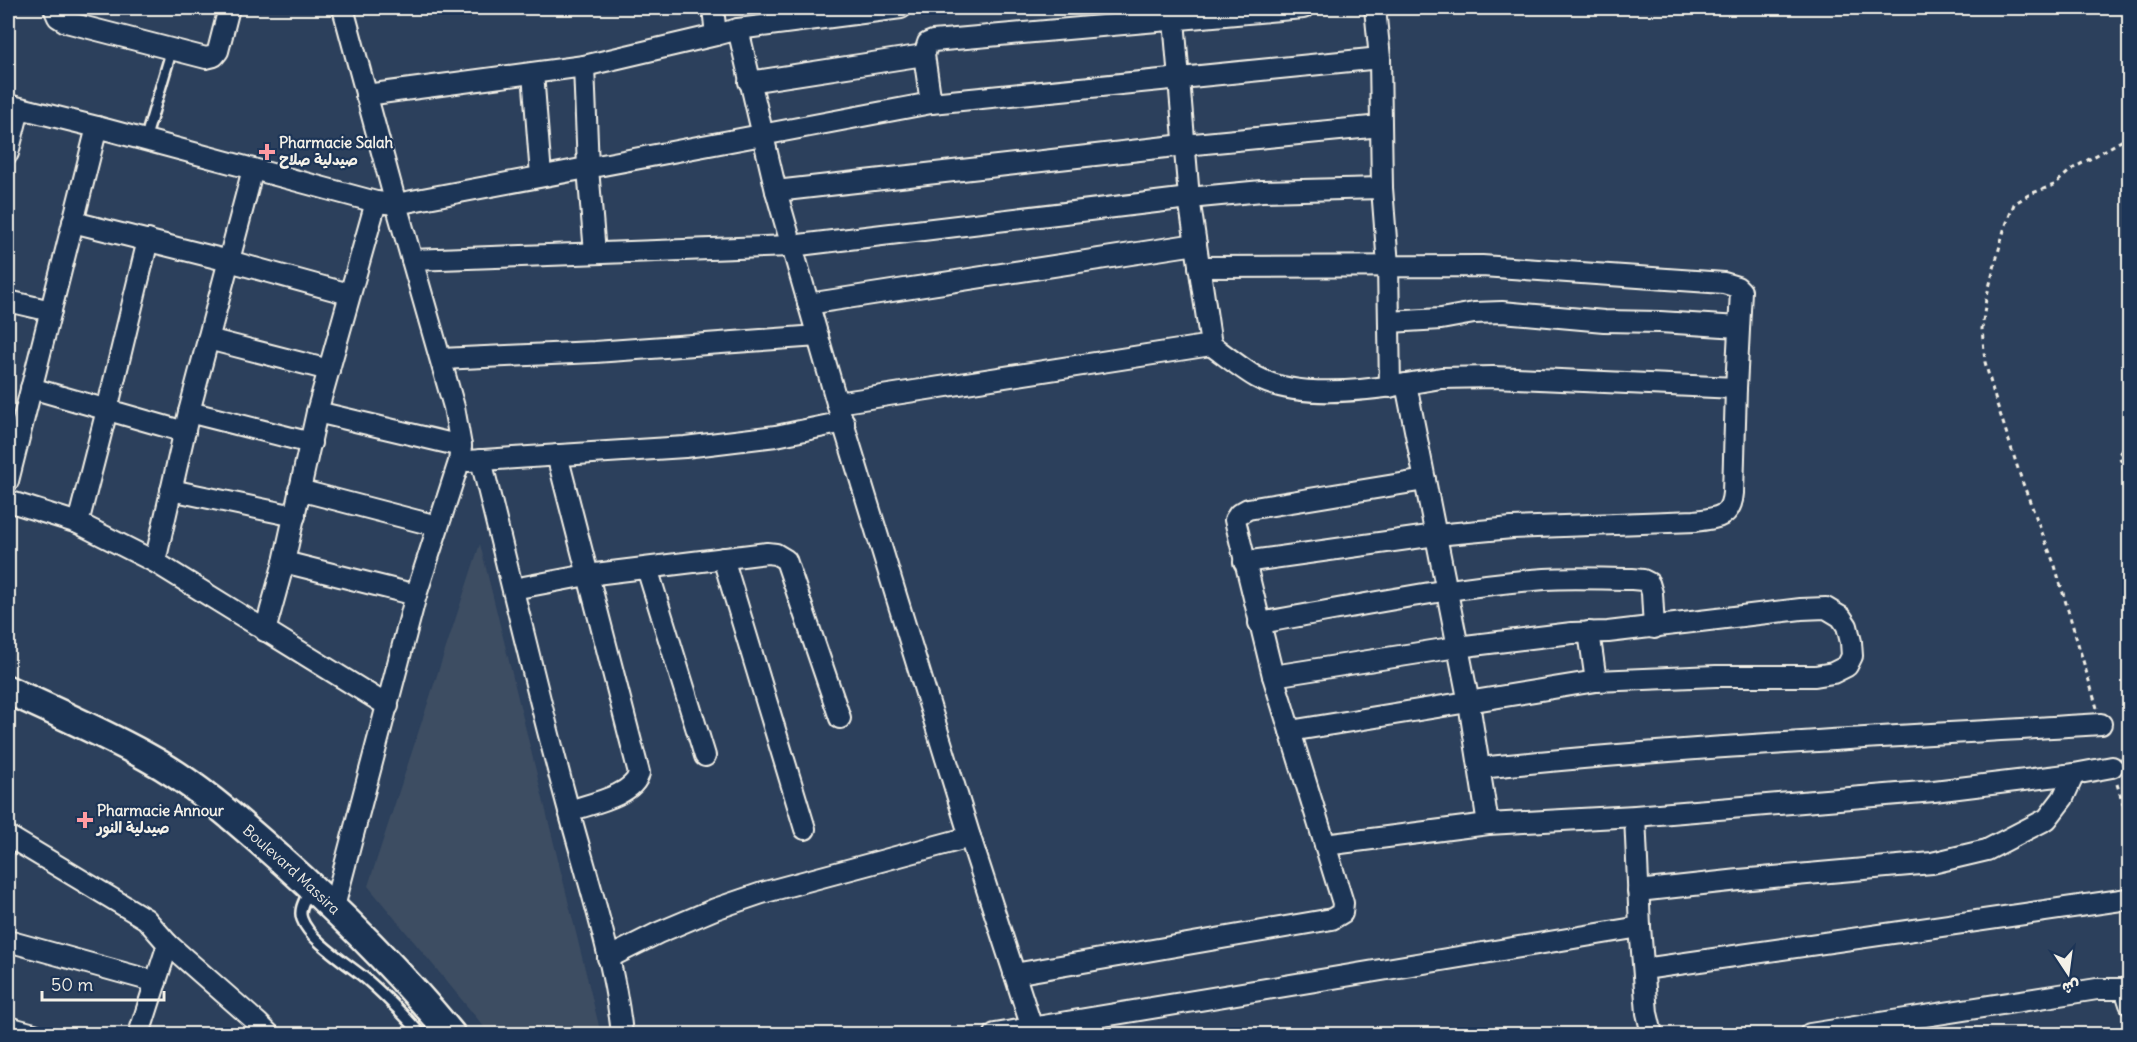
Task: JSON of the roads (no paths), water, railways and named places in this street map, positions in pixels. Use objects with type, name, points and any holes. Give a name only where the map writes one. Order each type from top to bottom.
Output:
[{"type":"main road","name":"Boulevard Massira","points":[[8,690],[148,757],[225,809],[334,907],[420,997],[451,1035]]},
{"type":"street","points":[[54,8],[58,17],[66,22],[206,58],[214,56],[218,51],[229,8]]},
{"type":"street","points":[[334,907],[416,595],[460,454],[457,417],[343,8]]},
{"type":"street","points":[[713,8],[716,35]]},
{"type":"street","points":[[366,95],[584,66],[738,29],[901,8]]},
{"type":"street","points":[[931,104],[924,55],[928,43],[933,41],[1173,13],[1303,8]]},
{"type":"street","points":[[1375,8],[1380,58],[1382,188],[1388,265],[1389,322],[1398,386],[1425,480],[1436,535],[1469,703],[1488,824]]},
{"type":"street","points":[[1173,13],[1189,198],[1211,345]]},
{"type":"street","points":[[738,29],[776,191],[837,403],[1032,1031]]},
{"type":"street","points":[[749,81],[924,55]]},
{"type":"street","points":[[8,153],[13,107],[97,127],[376,202],[396,204],[931,104],[1380,58]]},
{"type":"street","points":[[584,66],[588,168],[595,253]]},
{"type":"street","points":[[533,73],[541,177]]},
{"type":"street","points":[[776,191],[1184,145],[1381,126]]},
{"type":"street","points":[[8,481],[97,127]]},
{"type":"street","points":[[155,562],[189,412],[253,169]]},
{"type":"street","points":[[412,260],[791,246],[1189,198],[1262,191],[1382,188]]},
{"type":"street","points":[[265,631],[295,516],[317,412],[376,202]]},
{"type":"street","points":[[73,222],[349,294]]},
{"type":"street","points":[[78,523],[148,240]]},
{"type":"street","points":[[808,304],[1196,244]]},
{"type":"street","points":[[1199,267],[1482,266],[1724,283],[1737,287],[1741,291],[1733,493],[1732,503],[1727,512],[1715,518],[1695,521],[1512,528],[1436,535],[1244,562]]},
{"type":"street","points":[[8,301],[51,311]]},
{"type":"street","points":[[1389,322],[1502,312],[1604,321],[1739,327]]},
{"type":"street","points":[[441,359],[595,352],[818,336]]},
{"type":"street","points":[[208,339],[330,370]]},
{"type":"street","points":[[837,403],[1211,345],[1258,378],[1298,391],[1398,386],[1441,378],[1493,377],[1736,388]]},
{"type":"street","points":[[31,388],[185,432]]},
{"type":"street","points":[[189,412],[311,443]]},
{"type":"street","points":[[317,412],[481,460],[685,447],[776,436],[843,422]]},
{"type":"street","points":[[557,455],[639,773],[637,780],[623,792],[569,811]]},
{"type":"street","points":[[481,460],[608,958],[619,1003],[622,1035]]},
{"type":"street","points":[[1014,974],[1332,919],[1342,913],[1343,903],[1272,676],[1235,520],[1239,514],[1248,509],[1425,480]]},
{"type":"street","points":[[171,490],[295,516]]},
{"type":"street","points":[[299,490],[437,526]]},
{"type":"street","points":[[8,501],[78,523],[155,562],[388,706]]},
{"type":"street","points":[[513,589],[587,575],[767,552],[776,554],[786,560],[840,718]]},
{"type":"street","points":[[723,558],[805,829]]},
{"type":"street","points":[[284,562],[416,595]]},
{"type":"street","points":[[647,568],[705,756]]},
{"type":"street","points":[[1259,623],[1446,591],[1546,579],[1643,579],[1649,583],[1652,593],[1654,628]]},
{"type":"street","points":[[1272,676],[1457,647],[1572,633],[1654,628],[1762,613],[1826,608],[1841,616],[1847,626],[1852,656],[1847,666],[1833,673],[1815,676],[1716,676],[1596,681],[1290,731]]},
{"type":"street","points":[[1589,632],[1596,681]]},
{"type":"street","points":[[1480,768],[1582,757],[1721,747],[2101,724]]},
{"type":"street","points":[[1325,845],[1488,824],[1635,816],[1934,791],[2074,774],[2112,767]]},
{"type":"street","points":[[1638,891],[1932,863],[1987,850],[2047,819],[2063,798],[2074,774]]},
{"type":"street","points":[[1635,816],[1640,927],[1647,1013],[1652,1035]]},
{"type":"street","points":[[8,836],[146,919],[168,944],[261,1031]]},
{"type":"street","points":[[608,958],[658,933],[715,909],[762,893],[970,837]]},
{"type":"street","points":[[1644,969],[2128,899]]},
{"type":"street","points":[[994,1035],[1032,1031],[1640,927]]},
{"type":"street","points":[[8,941],[156,982]]},
{"type":"street","points":[[139,1035],[168,944]]},
{"type":"street","points":[[1810,1035],[2097,989],[2123,989],[2127,992],[2130,1004]]},
{"type":"street","points":[[8,1027],[34,1035]]},
{"type":"lane","points":[[145,140],[172,49]]},
{"type":"lane","points":[[311,886],[302,908],[301,917],[306,927],[328,950],[365,978],[398,1008],[421,1035]]},
{"type":"place","name":"Pharmacie Salah صيدلية صلاح","points":[[267,152]]},
{"type":"place","name":"Pharmacie Annour صيدلية النور","points":[[85,820]]}]
